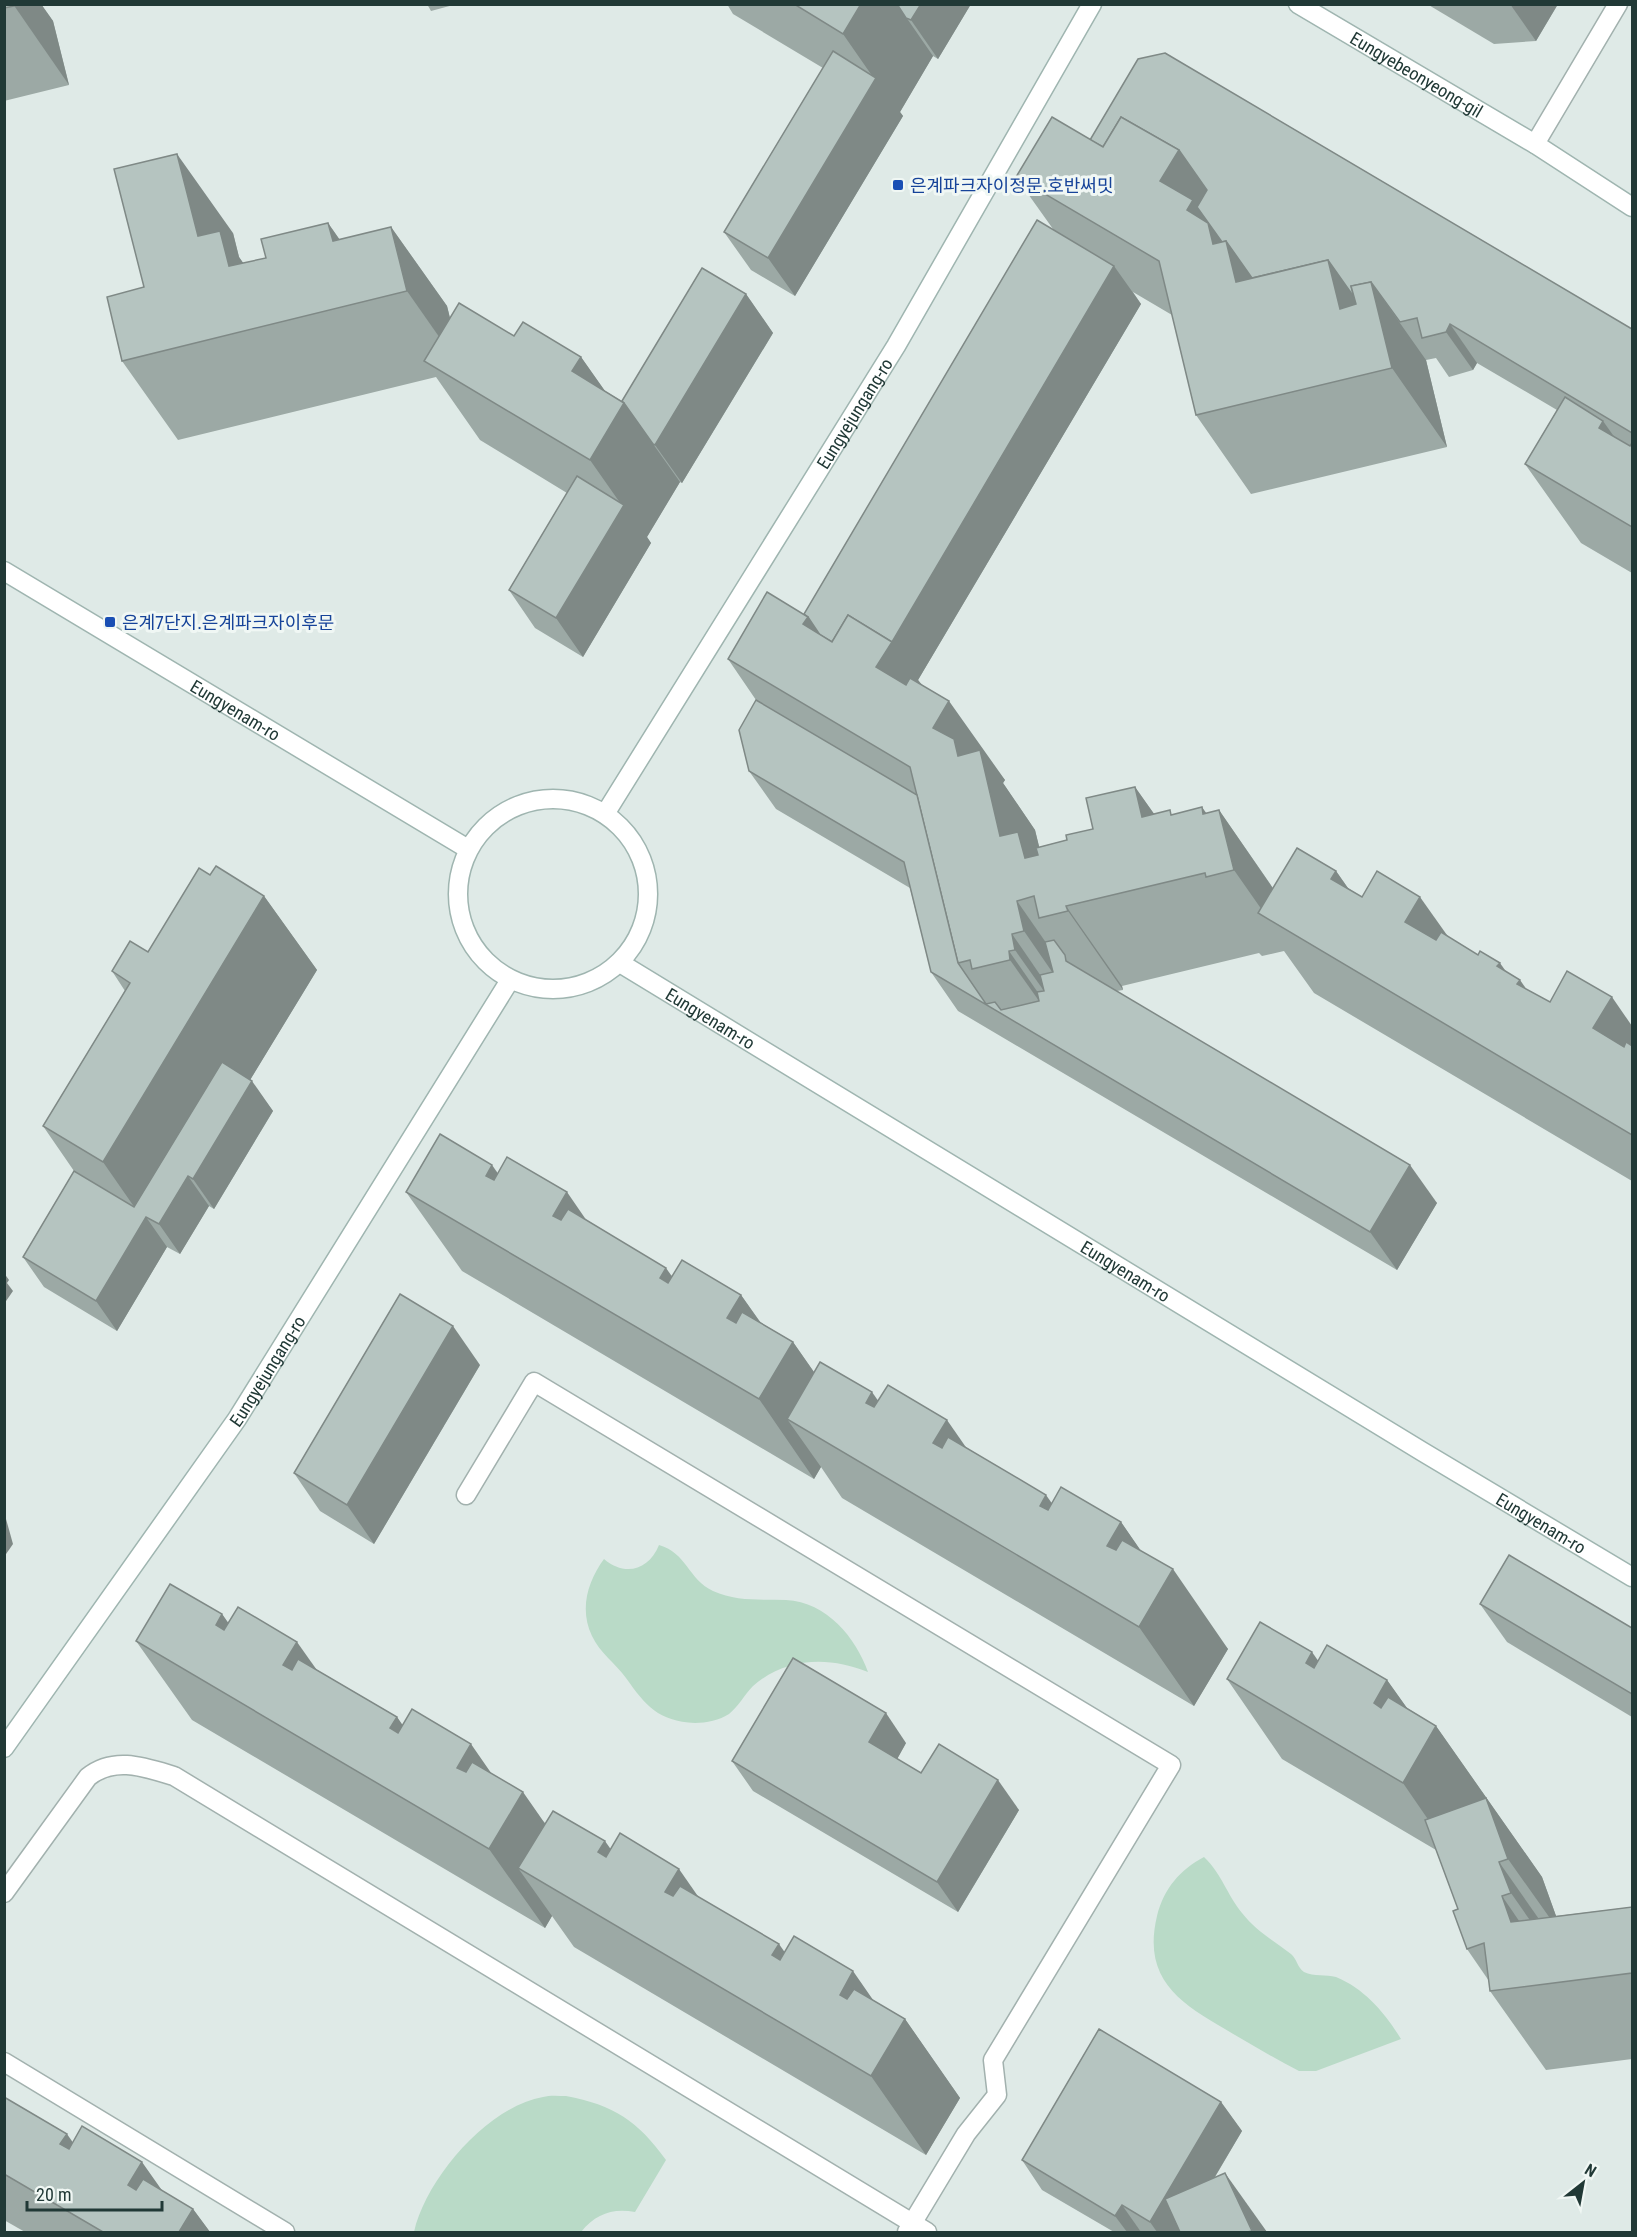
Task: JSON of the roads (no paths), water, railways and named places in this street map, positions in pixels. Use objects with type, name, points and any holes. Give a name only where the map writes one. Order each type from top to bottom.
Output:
[{"type":"street","name":"Eungyejungang-ro","points":[[605,814],[896,346],[1092,4]]},
{"type":"street","name":"Eungyebeonyeong-gil","points":[[1298,4],[1535,144],[1632,207]]},
{"type":"street","points":[[1535,144],[1617,4]]},
{"type":"street","name":"Eungyenam-ro","points":[[4,571],[468,849]]},
{"type":"street","points":[[544,798],[576,801],[605,814],[627,833],[637,849],[649,885],[647,914],[637,940],[620,963],[596,980],[568,988],[538,989],[510,980],[485,963],[467,938],[458,909],[458,878],[468,849],[487,824],[514,806],[544,798]]},
{"type":"street","name":"Eungyenam-ro","points":[[620,963],[1632,1577]]},
{"type":"street","name":"Eungyejungang-ro","points":[[4,1748],[237,1419],[510,980]]},
{"type":"street","points":[[4,1893],[88,1777],[100,1767],[134,1764],[174,1776],[915,2230],[966,2134],[997,2095],[993,2060],[1171,1765],[534,1382],[466,1495]]},
{"type":"street","points":[[4,2062],[285,2232]]},
{"type":"place","name":"은계파크자이정문.호반써밋","points":[[898,185]]},
{"type":"place","name":"은계7단지.은계파크자이후문","points":[[110,622]]}]
